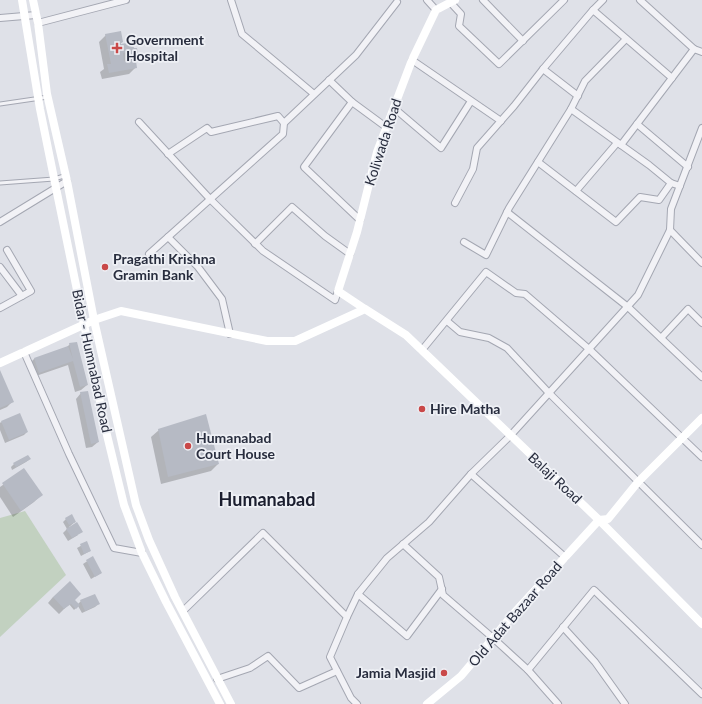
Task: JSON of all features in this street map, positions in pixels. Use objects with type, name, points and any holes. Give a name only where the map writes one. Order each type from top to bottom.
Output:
[{"type":"street","name":"Bidar - Humnabad Road","points":[[22,0],[54,179],[124,505],[142,553],[220,704]]},
{"type":"street","name":"Bidar - Humnabad Road","points":[[33,0],[48,97],[67,178],[94,320],[136,505],[149,540],[175,598],[231,704]]},
{"type":"street","points":[[0,18],[25,16],[37,19],[126,0]]},
{"type":"street","points":[[231,0],[242,34],[314,94]]},
{"type":"street","points":[[427,0],[436,10]]},
{"type":"street","points":[[436,0],[436,10]]},
{"type":"street","points":[[484,0],[523,41]]},
{"type":"street","points":[[436,10],[453,1],[461,14],[459,26],[499,64],[564,0]]},
{"type":"street","points":[[455,203],[473,169],[478,148],[543,69],[603,0]]},
{"type":"street","points":[[640,0],[694,49],[702,52]]},
{"type":"street","points":[[149,254],[283,134],[284,123],[356,55],[397,2]]},
{"type":"street","name":"Koliwada Road","points":[[338,291],[360,220],[377,152],[412,60],[436,10]]},
{"type":"street","points":[[593,10],[672,78]]},
{"type":"street","points":[[464,242],[486,255],[507,212],[571,109],[585,81],[626,39]]},
{"type":"street","points":[[576,192],[637,124],[694,49]]},
{"type":"street","points":[[412,60],[501,121]]},
{"type":"street","points":[[543,69],[578,96]]},
{"type":"street","points":[[329,80],[352,102],[386,127]]},
{"type":"street","points":[[394,108],[441,148],[471,101]]},
{"type":"street","points":[[352,102],[304,167],[360,220]]},
{"type":"street","points":[[571,109],[649,165],[671,183],[680,186]]},
{"type":"street","points":[[168,154],[208,128],[211,132],[278,116],[284,123]]},
{"type":"street","points":[[139,122],[210,200],[263,251],[335,300],[338,291],[365,309]]},
{"type":"street","points":[[637,124],[688,167]]},
{"type":"street","points":[[357,704],[352,698],[330,657],[358,594],[386,558],[429,522],[471,474],[510,436],[638,295],[670,230],[671,209],[702,128]]},
{"type":"street","points":[[538,162],[616,222],[640,197],[659,200],[671,183]]},
{"type":"street","points":[[0,222],[56,188],[67,178]]},
{"type":"street","points":[[255,244],[292,207],[325,236],[350,254]]},
{"type":"street","points":[[507,212],[628,307],[702,377]]},
{"type":"street","points":[[670,230],[702,263]]},
{"type":"street","points":[[168,237],[198,267],[222,300],[230,334]]},
{"type":"street","points":[[0,308],[31,291],[7,250]]},
{"type":"street","points":[[0,267],[22,296]]},
{"type":"street","points":[[422,350],[486,272],[516,293],[525,294],[589,349],[702,457]]},
{"type":"street","points":[[0,363],[84,324],[120,311],[267,341],[295,341],[365,309]]},
{"type":"street","name":"Balaji Road","points":[[365,309],[406,335],[599,520],[702,624]]},
{"type":"street","points":[[661,338],[688,309],[702,323]]},
{"type":"street","points":[[447,321],[460,332],[489,338],[507,348],[549,393],[702,545]]},
{"type":"street","points":[[24,352],[69,454],[114,548],[142,553]]},
{"type":"street","name":"Old Adat Bazaar Road","points":[[427,704],[461,676],[493,638],[599,520],[608,519],[638,482],[702,418]]},
{"type":"street","points":[[471,474],[565,557]]},
{"type":"street","points":[[183,611],[263,533],[347,617]]},
{"type":"street","points":[[403,544],[439,577],[444,595],[528,670],[558,704]]},
{"type":"street","points":[[358,594],[407,636],[442,589]]},
{"type":"street","points":[[528,670],[594,590],[702,694]]},
{"type":"street","points":[[563,627],[595,662],[625,704]]},
{"type":"street","points":[[218,679],[250,668],[268,656],[299,688],[337,671]]},
{"type":"lane","points":[[0,104],[48,97]]},
{"type":"lane","points":[[0,183],[67,178]]},
{"type":"green space","points":[[25,511],[66,575],[0,637],[0,518]]},
{"type":"building","points":[[121,31],[123,42],[121,44],[132,42],[134,48],[137,48],[139,61],[136,61],[137,68],[109,73],[107,64],[111,64],[105,34]],"holes":[[[130,52],[132,60],[124,61],[123,53]]]},
{"type":"building","points":[[77,342],[88,385],[80,387],[73,361],[39,373],[34,358],[68,346],[73,359],[69,343]]},
{"type":"building","points":[[0,370],[14,402],[0,408]]},
{"type":"building","points":[[88,391],[99,442],[91,444],[80,392]]},
{"type":"building","points":[[20,413],[28,432],[9,440],[1,421]]},
{"type":"building","name":"Humanabad Court House","points":[[206,414],[219,464],[168,477],[158,429]]},
{"type":"building","points":[[28,455],[31,459],[16,467],[13,463]]},
{"type":"building","points":[[24,468],[43,495],[21,511],[2,483]]},
{"type":"building","points":[[72,514],[76,522],[69,525],[65,518]]},
{"type":"building","points":[[77,522],[83,532],[72,538],[66,529]]},
{"type":"building","points":[[87,541],[91,551],[84,554],[80,544]]},
{"type":"building","points":[[93,556],[102,573],[95,577],[86,560]]},
{"type":"building","points":[[70,581],[81,594],[75,600],[80,605],[76,609],[71,604],[64,609],[53,597]]},
{"type":"building","points":[[95,594],[100,604],[85,611],[80,600]]},
{"type":"place","name":"Government Hospital","points":[[117,48]]},
{"type":"place","name":"Pragathi Krishna Gramin Bank","points":[[105,267]]},
{"type":"place","name":"Hire Matha","points":[[422,409]]},
{"type":"place","name":"Humanabad Court House","points":[[188,446]]},
{"type":"place","name":"Jamia Masjid","points":[[444,673]]},
{"type":"district","name":"Humanabad","points":[[267,500]]}]
